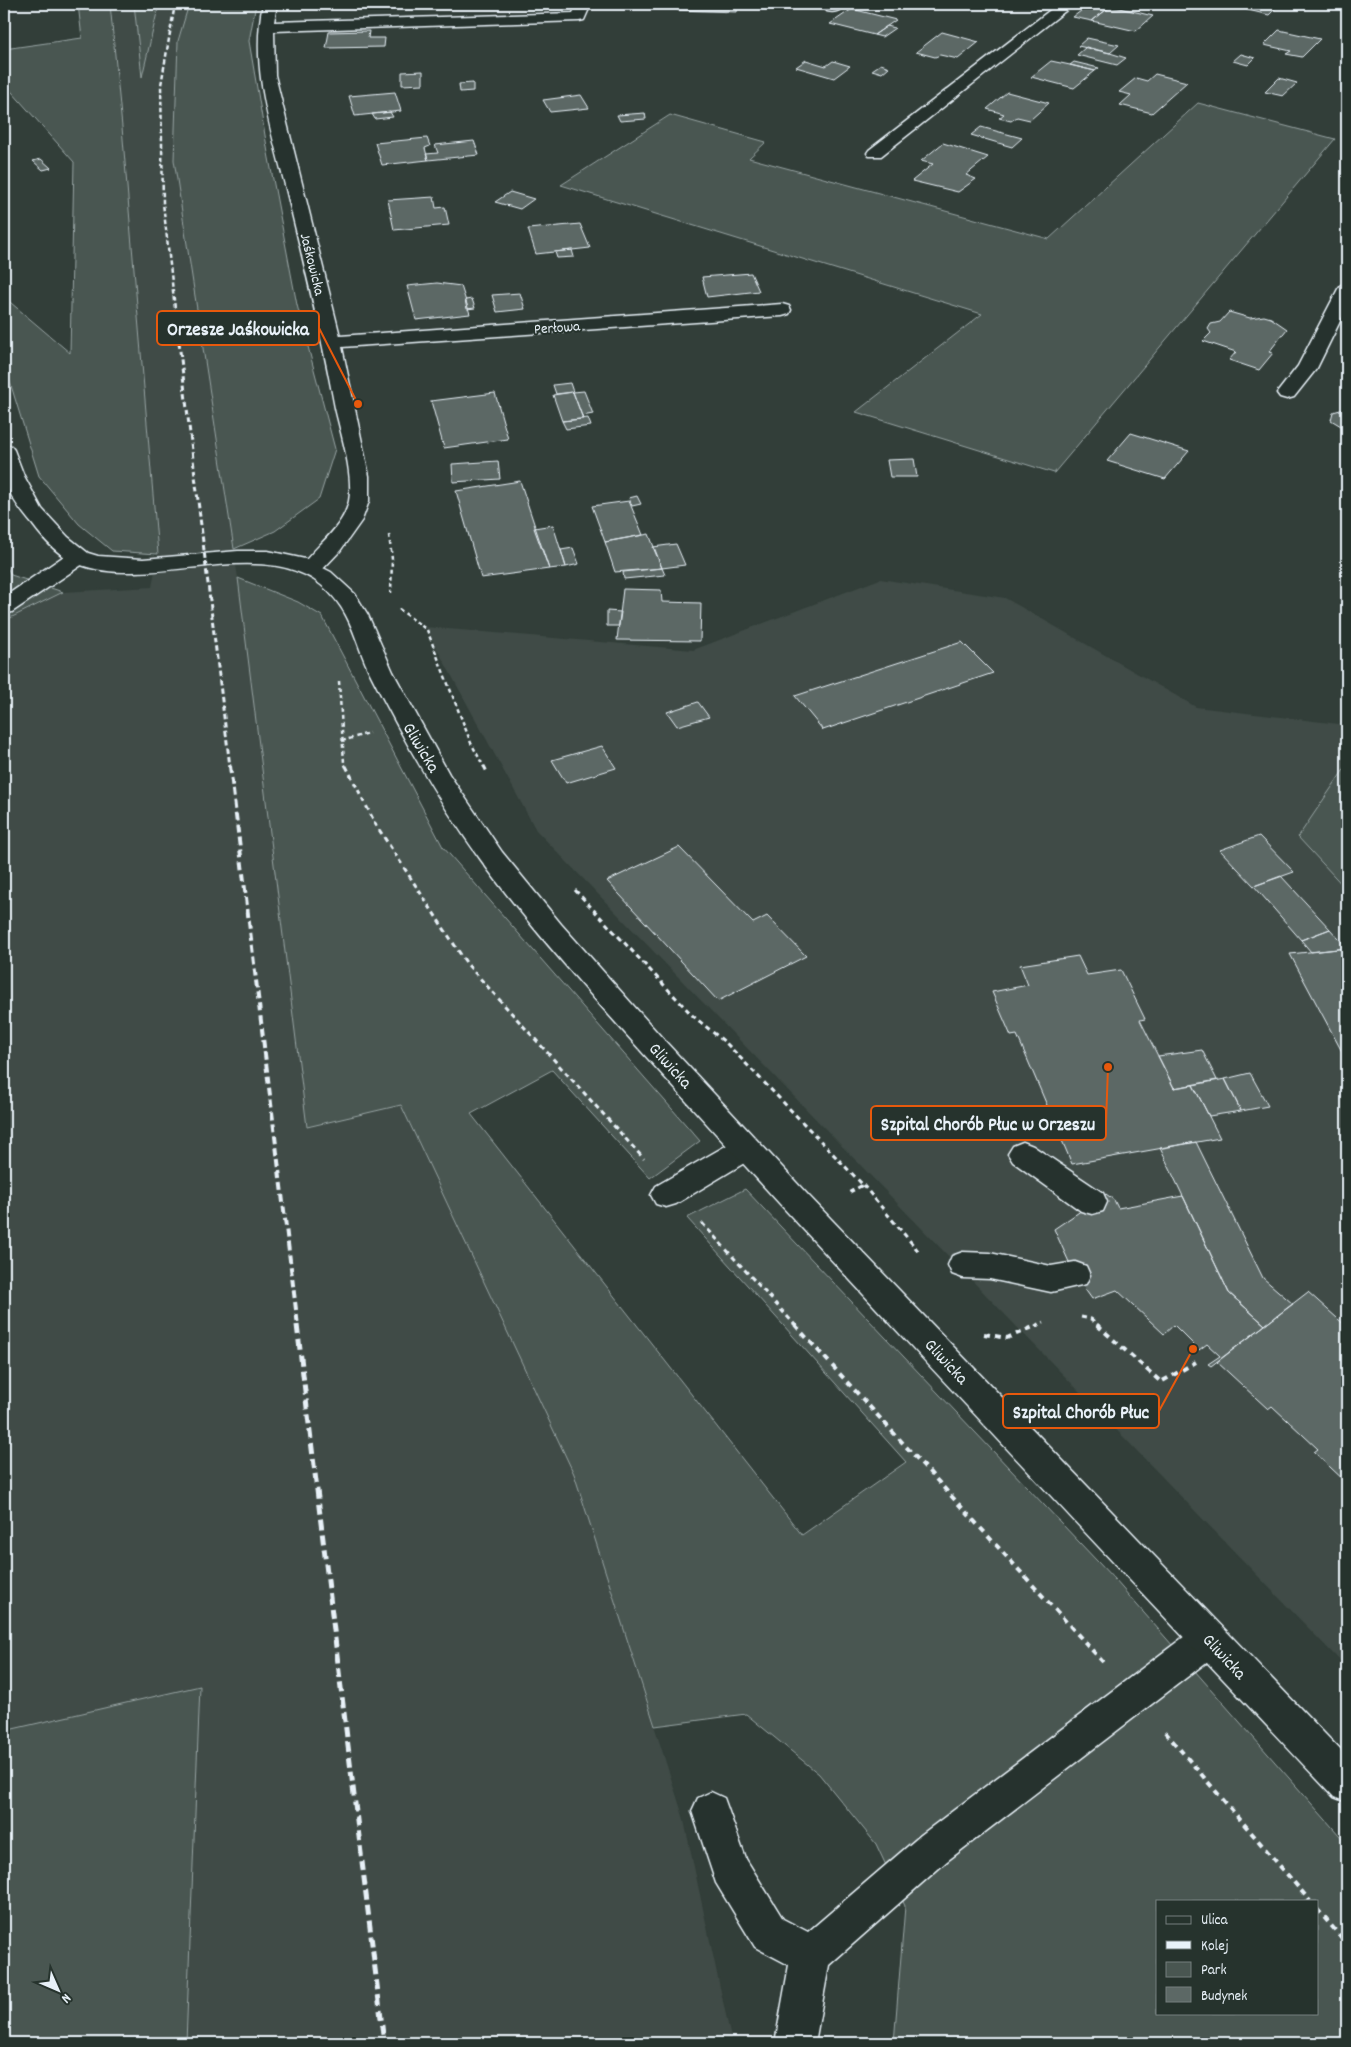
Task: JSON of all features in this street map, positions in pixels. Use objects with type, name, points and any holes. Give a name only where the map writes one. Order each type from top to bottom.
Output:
[{"type":"main road","name":"Jaśkowicka","points":[[270,4],[266,27],[267,75],[332,342],[359,476],[359,501],[351,520],[332,546],[311,568]]},
{"type":"main road","points":[[266,27],[579,17],[584,4]]},
{"type":"main road","points":[[875,153],[1067,4]]},
{"type":"main road","points":[[1287,393],[1307,368],[1347,289]]},
{"type":"main road","name":"Perłowa","points":[[332,342],[782,310]]},
{"type":"main road","name":"Gliwicka","points":[[4,450],[19,488],[39,523],[78,557],[88,561],[128,566],[170,565],[232,558],[274,558],[311,568],[333,584],[351,603],[371,651],[407,722],[445,787],[491,856],[568,951],[746,1148],[1347,1784]]},
{"type":"main road","points":[[4,607],[78,557]]},
{"type":"main road","points":[[666,1196],[746,1148]]},
{"type":"main road","points":[[1023,1154],[1092,1202]]},
{"type":"main road","points":[[964,1265],[990,1266],[1051,1280],[1075,1276]]},
{"type":"main road","points":[[795,2043],[811,1955],[934,1848],[1209,1639]]},
{"type":"main road","points":[[711,1811],[730,1869],[769,1933],[811,1955]]},
{"type":"path","points":[[389,531],[392,559],[391,598]]},
{"type":"path","points":[[395,603],[427,630],[471,743],[488,774]]},
{"type":"path","points":[[574,888],[693,1016],[726,1043],[863,1185],[843,1196]]},
{"type":"path","points":[[1318,1910],[1347,1944]]},
{"type":"shaded area","points":[[110,4],[134,4],[142,75],[159,4],[189,4],[178,41],[174,160],[238,578],[307,1127],[401,1105],[574,1474],[683,1816],[732,2043],[186,2043],[200,1687],[4,1731],[4,621],[63,592],[152,587],[158,554]]},
{"type":"shaded area","points":[[880,579],[1005,598],[1196,707],[1347,725],[1347,1668],[536,830],[425,627],[693,650]]},
{"type":"green space","points":[[78,4],[110,4],[158,554],[112,551],[79,524],[39,476],[4,363],[4,297],[70,353],[74,162],[4,83],[4,49],[82,38]]},
{"type":"green space","points":[[134,4],[159,4],[142,77]]},
{"type":"green space","points":[[189,4],[256,4],[249,41],[268,153],[297,305],[335,449],[319,499],[275,531],[234,549],[174,160],[178,41]]},
{"type":"green space","points":[[1198,103],[1335,139],[1054,473],[856,412],[982,314],[561,185],[670,115],[766,142],[749,158],[1049,239]]},
{"type":"green space","points":[[4,561],[11,575],[63,592],[4,621]]},
{"type":"green space","points":[[238,578],[298,602],[322,616],[443,847],[700,1141],[650,1178],[552,1070],[471,1114],[802,1535],[906,1462],[687,1218],[745,1189],[1115,1580],[1347,1844],[1347,2043],[894,2043],[905,1906],[876,1844],[819,1774],[746,1714],[655,1726],[574,1474],[401,1105],[307,1127]]},
{"type":"green space","points":[[1347,765],[1347,890],[1298,837]]},
{"type":"green space","points":[[200,1686],[186,2043],[4,2043],[4,1731]]},
{"type":"building","points":[[445,4],[487,4],[485,7]]},
{"type":"building","points":[[738,4],[737,12],[677,10],[675,5]]},
{"type":"building","points":[[1090,4],[1111,6],[1092,21],[1073,17]]},
{"type":"building","points":[[1238,4],[1280,4],[1269,15],[1235,7]]},
{"type":"building","points":[[1111,6],[1153,16],[1136,31],[1092,21]]},
{"type":"building","points":[[852,9],[896,20],[874,35],[830,24]]},
{"type":"building","points":[[887,26],[895,28],[882,37],[874,35]]},
{"type":"building","points":[[1279,30],[1320,39],[1302,57],[1286,54],[1291,51],[1264,45]]},
{"type":"building","points":[[369,31],[368,38],[385,38],[384,47],[326,48],[329,32]]},
{"type":"building","points":[[942,32],[979,42],[958,59],[940,55],[935,57],[916,52]]},
{"type":"building","points":[[1087,38],[1119,45],[1110,53],[1078,46]]},
{"type":"building","points":[[1086,47],[1126,58],[1117,65],[1077,55]]},
{"type":"building","points":[[1241,54],[1255,58],[1248,65],[1233,61]]},
{"type":"building","points":[[806,60],[826,66],[833,61],[850,66],[834,78],[796,67]]},
{"type":"building","points":[[1051,61],[1095,71],[1074,88],[1031,77]]},
{"type":"building","points":[[1074,62],[1099,68],[1095,71],[1070,65]]},
{"type":"building","points":[[881,64],[889,67],[882,73],[872,70]]},
{"type":"building","points":[[423,71],[423,84],[402,85],[402,72]]},
{"type":"building","points":[[1155,74],[1187,82],[1152,113],[1120,105],[1131,95],[1119,92],[1136,78],[1147,81]]},
{"type":"building","points":[[1279,78],[1297,83],[1283,96],[1265,92]]},
{"type":"building","points":[[473,83],[473,91],[460,92],[459,84]]},
{"type":"building","points":[[395,92],[401,111],[355,116],[349,96]]},
{"type":"building","points":[[1007,92],[1049,103],[1030,120],[1017,117],[1011,121],[999,118],[1004,114],[987,109]]},
{"type":"building","points":[[581,95],[589,108],[550,112],[543,100]]},
{"type":"building","points":[[390,112],[393,117],[375,119],[372,114]]},
{"type":"building","points":[[645,113],[646,119],[620,121],[617,115]]},
{"type":"building","points":[[981,127],[1022,138],[1012,147],[971,135]]},
{"type":"building","points":[[427,138],[430,146],[425,148],[428,160],[382,165],[375,143]]},
{"type":"building","points":[[474,141],[479,155],[428,160],[426,154],[438,153],[435,145]]},
{"type":"building","points":[[943,143],[988,157],[966,175],[976,179],[958,192],[912,181],[933,164],[921,161]]},
{"type":"building","points":[[41,159],[51,168],[43,170],[33,161]]},
{"type":"building","points":[[510,192],[534,199],[520,209],[495,202]]},
{"type":"building","points":[[434,197],[436,208],[445,207],[449,225],[394,230],[388,200]]},
{"type":"building","points":[[580,224],[590,248],[536,254],[528,229]]},
{"type":"building","points":[[572,250],[574,257],[557,258],[555,252]]},
{"type":"building","points":[[751,273],[759,291],[707,297],[702,277]]},
{"type":"building","points":[[437,283],[461,286],[470,314],[416,320],[407,286]]},
{"type":"building","points":[[520,293],[525,309],[497,312],[492,295]]},
{"type":"building","points":[[472,299],[475,308],[467,309],[465,300]]},
{"type":"building","points":[[1229,312],[1250,318],[1264,316],[1271,318],[1287,329],[1269,352],[1273,353],[1259,370],[1229,360],[1236,352],[1203,341],[1211,333],[1208,329],[1211,324],[1220,322]]},
{"type":"building","points":[[570,383],[573,392],[556,394],[553,385]]},
{"type":"building","points":[[584,391],[593,414],[582,416],[573,392]]},
{"type":"building","points":[[573,392],[583,419],[562,421],[553,395]]},
{"type":"building","points":[[495,393],[508,439],[444,448],[431,401]]},
{"type":"building","points":[[1347,410],[1347,427],[1331,420],[1333,412]]},
{"type":"building","points":[[588,418],[591,426],[566,429],[562,421]]},
{"type":"building","points":[[1131,433],[1189,451],[1165,479],[1107,461]]},
{"type":"building","points":[[914,459],[917,477],[890,477],[887,460]]},
{"type":"building","points":[[498,461],[500,479],[453,482],[452,464]]},
{"type":"building","points":[[520,481],[549,569],[481,578],[456,491]]},
{"type":"building","points":[[637,496],[641,504],[632,506],[629,498]]},
{"type":"building","points":[[629,501],[643,535],[605,542],[592,506]]},
{"type":"building","points":[[553,525],[566,567],[549,569],[534,528]]},
{"type":"building","points":[[649,534],[662,568],[615,572],[605,542]]},
{"type":"building","points":[[676,544],[685,565],[662,568],[653,547]]},
{"type":"building","points":[[573,548],[579,564],[566,567],[561,550]]},
{"type":"building","points":[[662,568],[665,575],[624,579],[623,572]]},
{"type":"building","points":[[623,589],[661,590],[662,602],[701,603],[700,641],[617,640]]},
{"type":"building","points":[[607,611],[621,612],[619,626],[607,626]]},
{"type":"building","points":[[962,642],[993,673],[823,730],[795,696]]},
{"type":"building","points":[[698,702],[709,717],[677,726],[667,712]]},
{"type":"building","points":[[602,746],[616,768],[566,783],[552,760]]},
{"type":"building","points":[[1259,836],[1294,872],[1254,886],[1220,850]]},
{"type":"building","points":[[679,847],[753,923],[767,916],[806,956],[718,1001],[607,881]]},
{"type":"building","points":[[1281,876],[1330,929],[1301,940],[1254,886]]},
{"type":"building","points":[[1330,929],[1347,948],[1311,952],[1301,940]]},
{"type":"building","points":[[1347,948],[1347,1061],[1290,954]]},
{"type":"building","points":[[1078,956],[1087,975],[1121,970],[1145,1019],[1140,1020],[1174,1088],[1193,1085],[1220,1138],[1072,1164],[1017,1035],[1011,1036],[992,992],[1028,985],[1020,965]]},
{"type":"building","points":[[1202,1050],[1217,1080],[1174,1088],[1158,1056]]},
{"type":"building","points":[[1250,1073],[1268,1106],[1241,1111],[1225,1079]]},
{"type":"building","points":[[1225,1079],[1241,1111],[1209,1116],[1193,1085]]},
{"type":"building","points":[[1196,1142],[1263,1278],[1293,1304],[1265,1325],[1229,1293],[1160,1148]]},
{"type":"building","points":[[1106,1194],[1114,1200],[1118,1208],[1183,1196],[1229,1293],[1265,1325],[1211,1366],[1208,1364],[1220,1356],[1207,1344],[1199,1350],[1174,1325],[1164,1334],[1117,1290],[1092,1299],[1067,1264],[1069,1262],[1054,1229]]},
{"type":"building","points":[[1308,1292],[1347,1327],[1347,1483],[1314,1452],[1318,1449],[1272,1406],[1268,1409],[1217,1362]]},
{"type":"railway","points":[[175,4],[161,85],[163,203],[178,335]]},
{"type":"railway","points":[[178,334],[230,767]]},
{"type":"railway","points":[[230,766],[298,1326]]},
{"type":"railway","points":[[297,1325],[384,2043]]},
{"type":"place","name":"Orzesze Jaśkowicka","points":[[358,404]]},
{"type":"place","name":"Szpital Chorób Płuc w Orzeszu","points":[[1108,1067]]},
{"type":"place","name":"Szpital Chorób Płuc","points":[[1193,1349]]}]
